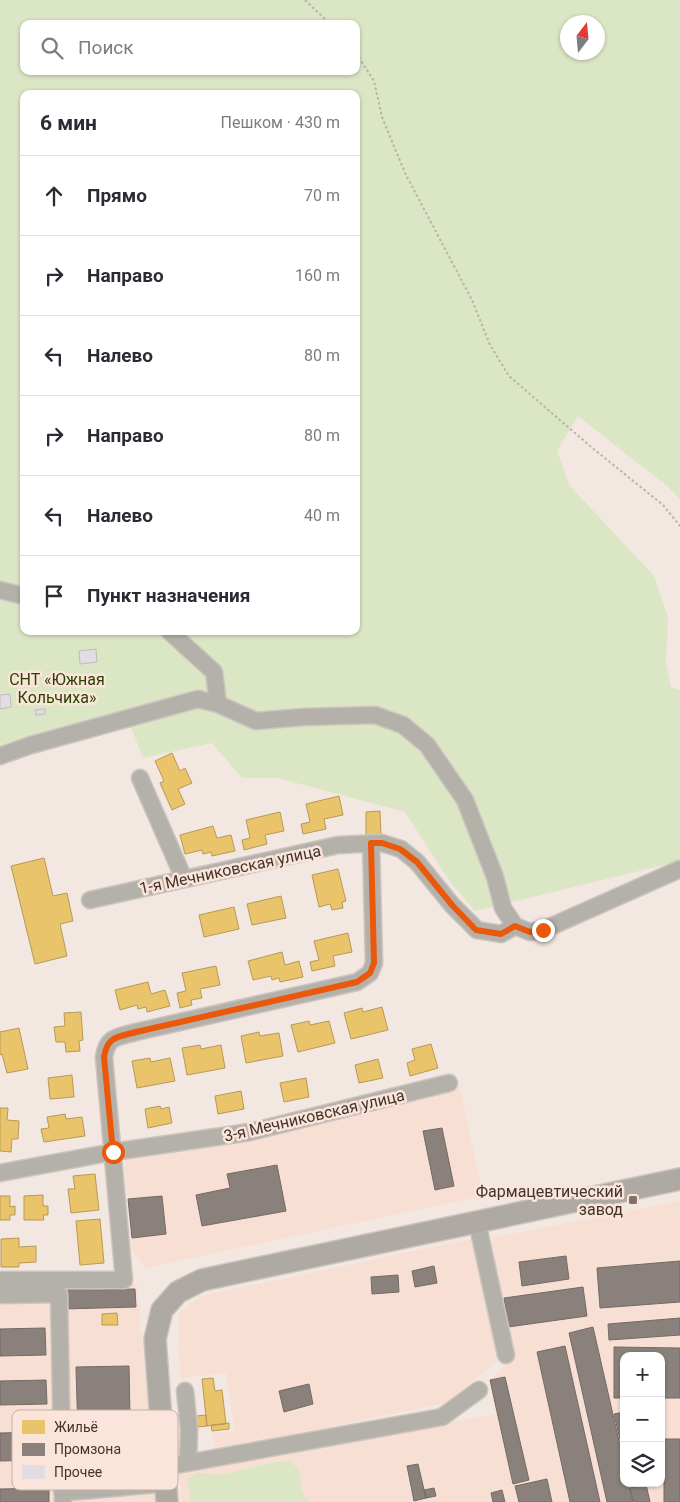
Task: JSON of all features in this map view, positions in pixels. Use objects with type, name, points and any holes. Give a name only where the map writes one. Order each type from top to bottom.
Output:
[{"type":"main road","points":[[160,1410],[154,1339],[162,1310],[178,1292],[202,1280],[680,1179]]},
{"type":"street","points":[[0,590],[20,595]]},
{"type":"street","points":[[173,635],[214,672],[218,704]]},
{"type":"street","points":[[0,756],[31,745],[198,699],[218,704],[256,721],[303,717],[375,715],[403,725],[427,744],[465,800],[496,877],[503,908],[515,926],[530,932],[543,930],[680,869]]},
{"type":"street","points":[[140,778],[184,879]]},
{"type":"street","points":[[0,1280],[124,1280],[104,1057],[106,1047],[111,1040],[136,1032],[357,982],[370,973],[374,963],[371,843]]},
{"type":"street","name":"1-я Мечниковская улица","points":[[90,900],[338,845],[382,843],[400,849],[417,862],[452,905],[476,930],[501,934],[515,926]]},
{"type":"street","name":"3-я Мечниковская улица","points":[[0,1173],[113,1152],[250,1132],[449,1083]]},
{"type":"street","points":[[477,1222],[506,1355]]},
{"type":"street","points":[[0,1295],[59,1294],[67,1361],[65,1410]]},
{"type":"street","points":[[178,1472],[188,1462],[442,1417],[479,1390]]},
{"type":"street","points":[[185,1391],[189,1429],[188,1462]]},
{"type":"street","points":[[62,1497],[102,1490]]},
{"type":"path","points":[[305,0],[326,20]]},
{"type":"path","points":[[360,59],[374,81],[382,117],[405,172],[472,300],[490,345],[509,376],[590,446],[663,504],[680,526]]},
{"type":"shaded area","points":[[460,1087],[483,1196],[145,1268],[132,1250],[124,1155],[251,1140]]},
{"type":"shaded area","points":[[680,1201],[680,1502],[181,1502],[179,1471],[496,1414],[490,1380],[512,1359],[487,1246],[495,1237]]},
{"type":"shaded area","points":[[471,1239],[498,1349],[496,1362],[446,1403],[215,1450],[212,1434],[235,1430],[226,1373],[181,1378],[178,1351],[179,1313],[201,1296]]},
{"type":"shaded area","points":[[137,1284],[148,1410],[12,1410],[12,1490],[145,1490],[145,1492],[156,1496],[156,1502],[0,1502],[0,1285]]},
{"type":"green space","name":"СНТ «Южная Кольчиха»","points":[[0,0],[680,0],[680,499],[667,486],[578,416],[557,451],[570,486],[654,576],[668,617],[666,662],[671,687],[680,690],[680,861],[475,911],[448,879],[405,812],[278,778],[242,778],[212,743],[143,758],[131,727],[0,764]]},
{"type":"green space","points":[[281,1461],[291,1462],[299,1470],[302,1492],[309,1502],[190,1502],[188,1479],[197,1473],[219,1475]]},
{"type":"building: Жильё","points":[[172,753],[180,771],[185,768],[192,783],[178,789],[185,804],[172,810],[160,783],[164,781],[155,761]]},
{"type":"building: Жильё","points":[[339,796],[343,815],[324,819],[326,829],[303,834],[301,824],[310,822],[306,804]]},
{"type":"building: Жильё","points":[[380,811],[381,836],[366,836],[366,812]]},
{"type":"building: Жильё","points":[[280,812],[284,831],[265,835],[267,844],[244,850],[242,840],[250,838],[246,820]]},
{"type":"building: Жильё","points":[[213,826],[217,838],[231,835],[235,851],[212,856],[211,852],[203,854],[202,850],[185,854],[180,835]]},
{"type":"building: Жильё","points":[[44,858],[53,896],[67,893],[73,921],[60,924],[67,956],[35,964],[11,866]]},
{"type":"building: Жильё","points":[[338,869],[346,901],[342,902],[343,908],[332,910],[330,904],[319,907],[312,875]]},
{"type":"building: Жильё","points":[[281,896],[286,918],[252,925],[247,904]]},
{"type":"building: Жильё","points":[[234,907],[239,929],[204,937],[199,915]]},
{"type":"building: Жильё","points":[[348,933],[352,952],[333,956],[335,966],[312,971],[310,962],[319,960],[314,941]]},
{"type":"building: Жильё","points":[[282,952],[285,965],[299,961],[303,977],[280,982],[279,978],[272,980],[271,976],[253,980],[248,961]]},
{"type":"building: Жильё","points":[[216,966],[220,985],[200,989],[202,998],[191,1000],[192,1005],[180,1008],[177,993],[186,991],[182,973]]},
{"type":"building: Жильё","points":[[148,982],[151,994],[165,990],[170,1006],[147,1012],[146,1007],[138,1009],[137,1005],[120,1010],[115,990]]},
{"type":"building: Жильё","points":[[382,1007],[388,1030],[351,1039],[344,1013],[362,1008],[363,1012]]},
{"type":"building: Жильё","points":[[81,1012],[83,1040],[79,1041],[80,1051],[66,1052],[65,1042],[56,1042],[54,1027],[65,1026],[64,1013]]},
{"type":"building: Жильё","points":[[309,1021],[310,1025],[329,1021],[335,1043],[298,1052],[291,1025]]},
{"type":"building: Жильё","points":[[19,1028],[28,1069],[7,1073],[2,1054],[0,1055],[0,1032]]},
{"type":"building: Жильё","points":[[259,1032],[260,1036],[279,1033],[283,1056],[246,1063],[241,1036]]},
{"type":"building: Жильё","points":[[431,1044],[438,1068],[410,1076],[407,1063],[415,1060],[412,1049]]},
{"type":"building: Жильё","points":[[200,1045],[201,1049],[221,1045],[225,1068],[187,1075],[182,1048]]},
{"type":"building: Жильё","points":[[150,1058],[151,1062],[170,1058],[175,1081],[137,1088],[132,1061]]},
{"type":"building: Жильё","points":[[378,1059],[383,1078],[359,1083],[355,1065]]},
{"type":"building: Жильё","points":[[72,1075],[74,1097],[50,1099],[48,1078]]},
{"type":"building: Жильё","points":[[306,1078],[309,1097],[284,1102],[280,1083]]},
{"type":"building: Жильё","points":[[241,1091],[244,1109],[218,1114],[215,1096]]},
{"type":"building: Жильё","points":[[160,1106],[161,1109],[169,1107],[172,1123],[148,1128],[145,1109]]},
{"type":"building: Жильё","points":[[0,1108],[8,1108],[7,1120],[19,1121],[18,1139],[12,1139],[11,1152],[0,1151]]},
{"type":"building: Жильё","points":[[65,1114],[66,1119],[82,1117],[85,1136],[44,1142],[41,1129],[49,1128],[47,1117]]},
{"type":"building: Жильё","points":[[95,1174],[99,1210],[71,1213],[68,1189],[75,1189],[73,1176]]},
{"type":"building: Жильё","points":[[43,1195],[43,1206],[48,1206],[48,1215],[43,1215],[44,1220],[24,1220],[24,1196]]},
{"type":"building: Жильё","points":[[0,1196],[10,1196],[10,1207],[15,1206],[15,1215],[10,1215],[10,1220],[0,1220]]},
{"type":"building: Жильё","points":[[100,1219],[104,1263],[80,1265],[76,1221]]},
{"type":"building: Жильё","points":[[19,1238],[19,1247],[36,1246],[36,1262],[19,1263],[19,1267],[1,1267],[1,1239]]},
{"type":"building: Жильё","points":[[117,1313],[118,1325],[102,1325],[102,1314]]},
{"type":"building: Жильё","points":[[213,1378],[215,1391],[222,1390],[226,1424],[207,1426],[202,1379]]},
{"type":"building: Жильё","points":[[206,1415],[207,1426],[197,1427],[196,1416]]},
{"type":"building: Жильё","points":[[229,1423],[229,1429],[212,1431],[211,1425]]},
{"type":"building: Промзона","points":[[442,1128],[454,1186],[435,1190],[423,1131]]},
{"type":"building: Промзона","points":[[277,1165],[286,1211],[202,1226],[196,1195],[230,1188],[227,1174]]},
{"type":"building: Промзона","points":[[162,1196],[166,1234],[132,1238],[128,1199]]},
{"type":"building: Промзона","points":[[566,1256],[569,1279],[522,1286],[519,1262]]},
{"type":"building: Промзона","points":[[680,1261],[680,1302],[600,1308],[597,1268]]},
{"type":"building: Промзона","points":[[434,1266],[437,1283],[415,1287],[412,1271]]},
{"type":"building: Промзона","points":[[398,1275],[399,1292],[372,1294],[371,1277]]},
{"type":"building: Промзона","points":[[91,1286],[91,1290],[135,1289],[136,1307],[64,1309],[63,1287]]},
{"type":"building: Промзона","points":[[583,1287],[587,1316],[508,1327],[504,1298]]},
{"type":"building: Промзона","points":[[680,1318],[680,1335],[609,1340],[608,1324]]},
{"type":"building: Промзона","points":[[593,1327],[620,1445],[620,1487],[629,1487],[633,1502],[607,1502],[569,1333]]},
{"type":"building: Промзона","points":[[45,1328],[46,1355],[0,1356],[0,1329]]},
{"type":"building: Промзона","points":[[565,1346],[600,1502],[570,1502],[537,1352]]},
{"type":"building: Промзона","points":[[614,1347],[680,1348],[680,1398],[665,1398],[665,1352],[620,1352],[620,1398],[614,1398]]},
{"type":"building: Промзона","points":[[129,1366],[130,1410],[77,1410],[76,1367]]},
{"type":"building: Промзона","points":[[505,1377],[529,1480],[513,1484],[490,1380]]},
{"type":"building: Промзона","points":[[46,1380],[47,1404],[0,1405],[0,1381]]},
{"type":"building: Промзона","points":[[309,1384],[313,1404],[284,1412],[279,1391]]},
{"type":"building: Промзона","points":[[620,1413],[620,1439],[614,1414]]},
{"type":"building: Промзона","points":[[0,1433],[12,1433],[12,1461],[0,1461]]},
{"type":"building: Промзона","points":[[665,1439],[680,1439],[680,1502],[664,1502]]},
{"type":"building: Промзона","points":[[418,1464],[426,1498],[414,1501],[407,1466]]},
{"type":"building: Промзона","points":[[547,1479],[552,1502],[519,1502],[515,1486]]},
{"type":"building: Промзона","points":[[647,1487],[650,1502],[634,1502],[630,1488]]},
{"type":"building: Промзона","points":[[434,1488],[436,1496],[426,1498],[424,1490]]},
{"type":"building: Промзона","points":[[0,1489],[49,1490],[49,1502],[0,1502]]},
{"type":"building: Промзона","points":[[502,1490],[505,1502],[493,1502],[491,1493]]},
{"type":"building: Прочее","points":[[96,649],[97,662],[80,664],[79,651]]},
{"type":"building: Прочее","points":[[10,694],[11,707],[0,709],[0,695]]},
{"type":"building: Прочее","points":[[45,709],[45,714],[36,715],[35,710]]},
{"type":"place","name":"Фармацевтический завод","points":[[633,1200]]},
{"type":"route","points":[[113,1152],[104,1057],[106,1047],[111,1040],[136,1032],[357,982],[370,973],[374,963],[371,843],[382,843],[400,849],[417,862],[452,905],[476,930],[501,934],[515,926],[530,932],[543,930]]}]
